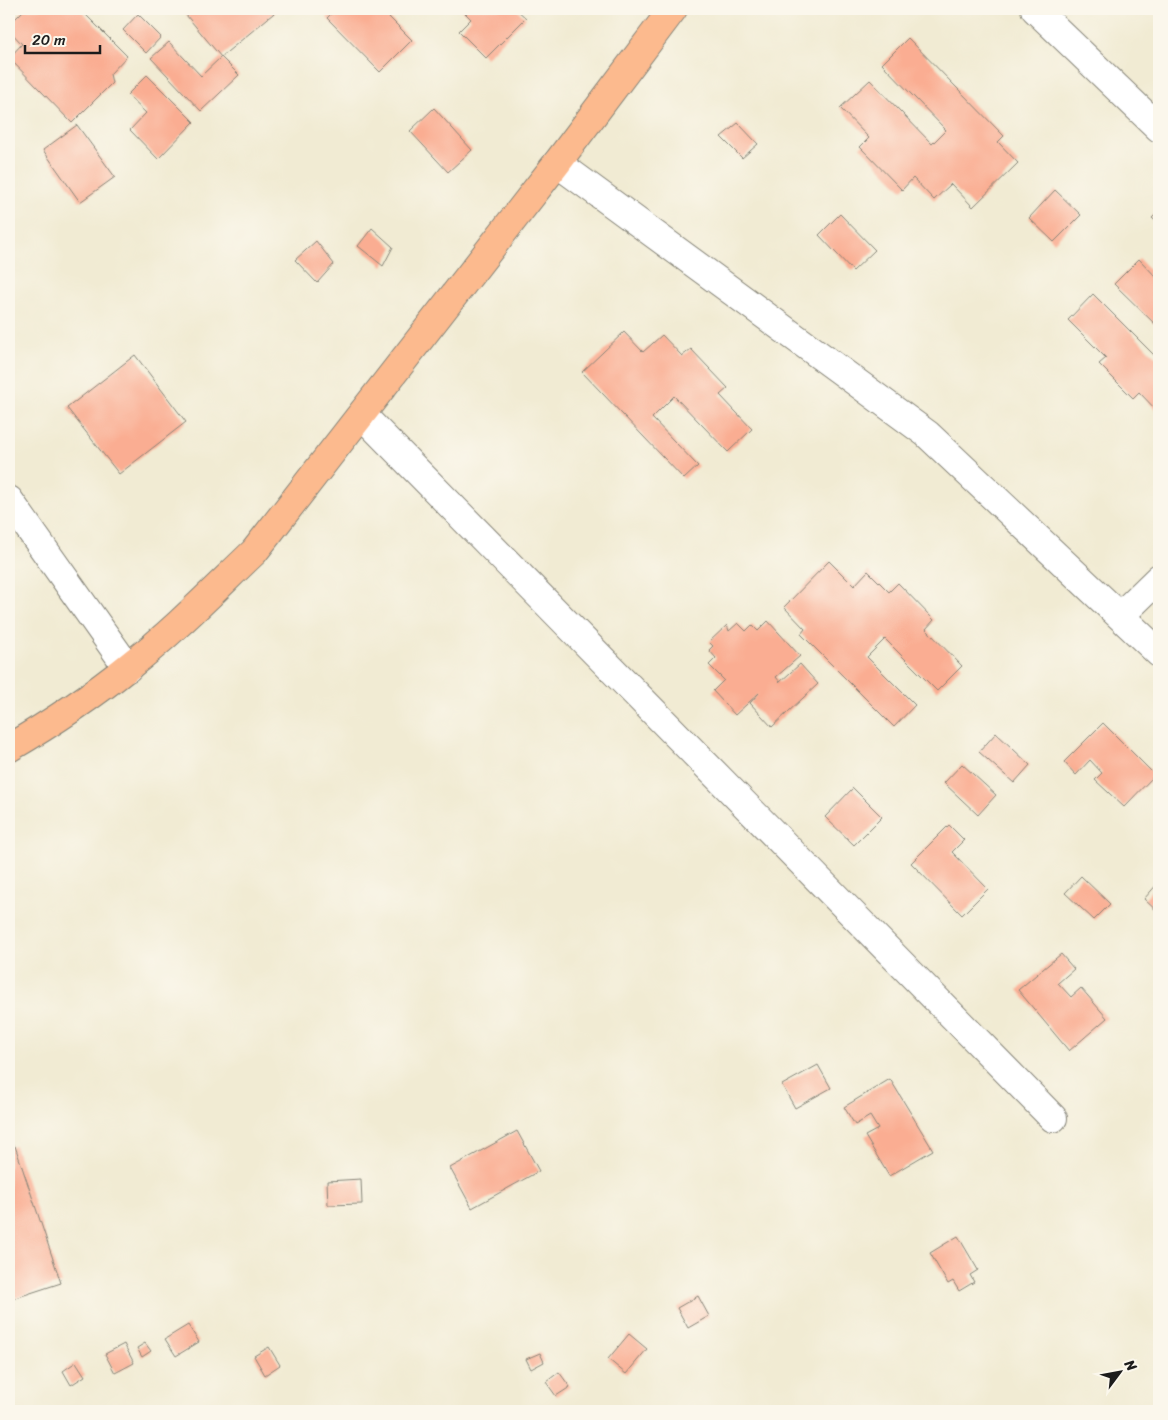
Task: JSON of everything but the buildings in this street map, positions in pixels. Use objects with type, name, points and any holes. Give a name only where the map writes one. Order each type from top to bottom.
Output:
[{"type":"main road","points":[[9,748],[128,668],[198,607],[254,552],[557,163],[673,9]]},
{"type":"street","points":[[1035,9],[1159,128]]},
{"type":"street","points":[[557,163],[927,434],[1159,653]]},
{"type":"street","points":[[362,415],[1054,1118]]},
{"type":"street","points":[[9,500],[128,668]]},
{"type":"street","points":[[1120,616],[1159,578]]}]
